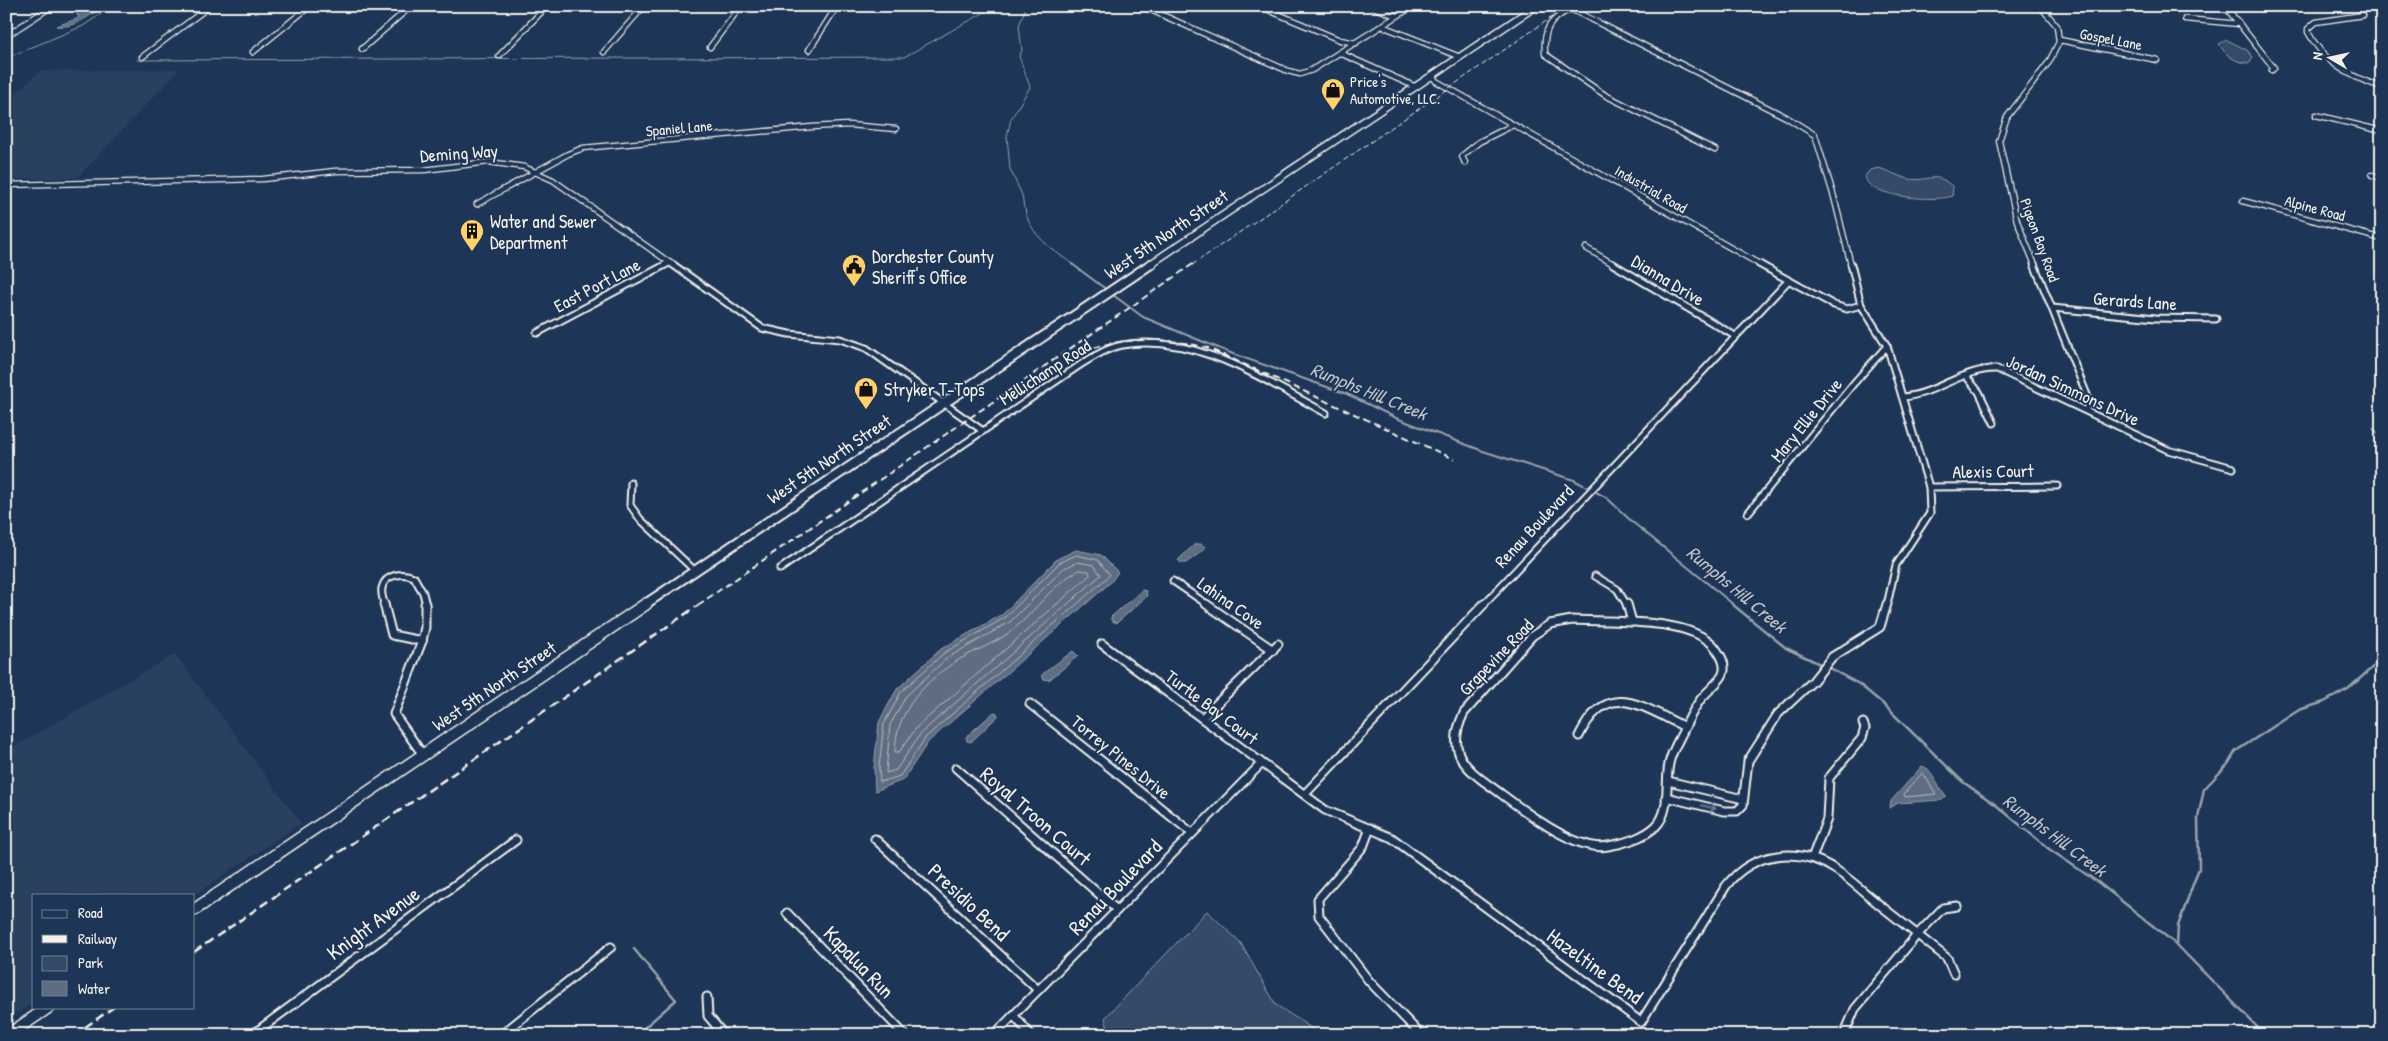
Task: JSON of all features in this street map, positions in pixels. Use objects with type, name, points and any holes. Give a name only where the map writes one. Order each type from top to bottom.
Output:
[{"type":"main road","name":"West 5th North Street","points":[[195,909],[580,650],[694,570],[1536,6]]},
{"type":"main road","points":[[8,1035],[48,1008]]},
{"type":"street","points":[[6,36],[52,6]]},
{"type":"street","points":[[142,57],[210,6]]},
{"type":"street","points":[[253,52],[310,6]]},
{"type":"street","points":[[362,49],[411,6]]},
{"type":"street","points":[[499,56],[547,6]]},
{"type":"street","points":[[604,52],[644,6]]},
{"type":"street","points":[[710,47],[741,6]]},
{"type":"street","points":[[810,50],[838,6]]},
{"type":"street","points":[[1142,6],[1288,71],[1304,74],[1414,6]]},
{"type":"street","points":[[1259,6],[1340,40],[1356,43]]},
{"type":"street","points":[[1372,6],[1396,16]]},
{"type":"street","points":[[1565,6],[1786,117],[1815,135],[1834,197],[1861,305],[1879,330],[1887,346],[1929,487],[1930,513],[1896,565],[1890,584],[1886,612],[1880,627],[1832,656],[1813,681],[1778,714],[1748,761],[1742,804],[1737,811],[1733,812],[1666,797]]},
{"type":"street","points":[[1578,12],[1586,6]]},
{"type":"street","points":[[2040,6],[2057,26],[2060,40]]},
{"type":"street","points":[[2225,6],[2274,68],[2272,70]]},
{"type":"street","points":[[1571,9],[1556,16],[1546,26],[1543,40],[1545,54],[1566,72],[1587,84],[1715,150]]},
{"type":"street","points":[[2363,15],[2316,22],[2308,28],[2308,32],[2335,66],[2357,80],[2382,87]]},
{"type":"street","points":[[2185,19],[2239,24]]},
{"type":"street","points":[[1382,26],[1460,57]]},
{"type":"street","name":"Gospel Lane","points":[[2060,40],[2157,60]]},
{"type":"street","name":"Pigeon Bay Road","points":[[2060,40],[2049,62],[2008,117],[1999,141],[2015,214],[2089,399],[2086,410]]},
{"type":"street","points":[[1340,53],[1416,87]]},
{"type":"street","name":"Industrial Road","points":[[1432,76],[1513,125],[1840,309],[1855,310],[1861,305]]},
{"type":"street","points":[[2316,115],[2382,131]]},
{"type":"street","name":"Spaniel Lane","points":[[477,204],[568,154],[596,146],[812,127],[849,125],[896,129]]},
{"type":"street","points":[[1466,164],[1462,160],[1462,156],[1476,143],[1513,125]]},
{"type":"street","name":"Deming Way","points":[[6,185],[263,179],[335,171],[424,170],[489,162],[511,164],[538,172],[553,180],[762,328],[780,334],[830,336],[856,343],[983,431]]},
{"type":"street","points":[[2372,175],[2382,178]]},
{"type":"street","name":"Alpine Road","points":[[2243,201],[2382,239]]},
{"type":"street","name":"Dianna Drive","points":[[1586,248],[1735,336]]},
{"type":"street","name":"East Port Lane","points":[[537,333],[651,271],[670,263]]},
{"type":"street","name":"Renau Boulevard","points":[[1305,794],[1585,494],[1788,281]]},
{"type":"street","name":"Gerards Lane","points":[[2052,308],[2156,318],[2216,319]]},
{"type":"street","name":"Mellichamp Road","points":[[780,569],[1099,353],[1122,345],[1175,345],[1200,351],[1326,413]]},
{"type":"street","name":"Mary Ellie Drive","points":[[1748,513],[1854,382],[1887,346]]},
{"type":"street","name":"Jordan Simmons Drive","points":[[1903,397],[1927,394],[1988,368],[1997,369],[2168,450],[2233,468]]},
{"type":"street","points":[[1966,376],[1979,392],[1994,423]]},
{"type":"street","points":[[631,484],[630,505],[640,519],[694,570]]},
{"type":"street","name":"Alexis Court","points":[[1929,487],[2057,486]]},
{"type":"street","points":[[422,641],[404,639],[392,635],[381,590],[386,580],[392,577],[410,575],[417,581],[422,590],[427,607],[422,641],[399,695],[394,714],[423,755]]},
{"type":"street","points":[[1595,576],[1621,591],[1626,597],[1632,622]]},
{"type":"street","name":"Lahina Cove","points":[[1173,581],[1273,650]]},
{"type":"street","name":"Grapevine Road","points":[[1556,621],[1632,622],[1681,627],[1713,645],[1724,661],[1722,674],[1701,699],[1684,727],[1669,762],[1665,808],[1657,826],[1641,836],[1606,847],[1575,842],[1486,783],[1464,763],[1455,745],[1457,727],[1464,712],[1532,636],[1556,621]]},
{"type":"street","name":"Turtle Bay Court","points":[[1102,644],[1261,764],[1305,794]]},
{"type":"street","name":"Lahina Cove","points":[[1202,718],[1278,644]]},
{"type":"street","points":[[1579,736],[1593,712],[1603,705],[1616,702],[1631,702],[1684,727]]},
{"type":"street","name":"Torrey Pines Drive","points":[[1030,704],[1192,833]]},
{"type":"street","points":[[1812,858],[1828,819],[1829,778],[1836,767],[1862,738],[1865,728],[1863,723]]},
{"type":"street","name":"Renau Boulevard","points":[[994,1035],[1261,764]]},
{"type":"street","name":"Royal Troon Court","points":[[956,768],[1117,910]]},
{"type":"street","points":[[1668,782],[1743,799]]},
{"type":"street","name":"Hazeltine Bend","points":[[1305,794],[1332,814],[1392,838],[1641,1022],[1732,878],[1758,860],[1775,855],[1791,854],[1822,860],[1947,958],[1954,974]]},
{"type":"street","points":[[1370,828],[1363,847],[1318,898],[1317,909],[1319,916],[1369,981],[1420,1035]]},
{"type":"street","name":"Presidio Bend","points":[[875,839],[1038,990]]},
{"type":"street","name":"Knight Avenue","points":[[252,1035],[516,840]]},
{"type":"street","points":[[1844,1035],[1854,1008],[1943,908],[1957,906]]},
{"type":"street","name":"Kapalua Run","points":[[787,913],[905,1035]]},
{"type":"street","points":[[501,1035],[611,947]]},
{"type":"street","points":[[707,997],[708,1016],[724,1035]]},
{"type":"street","points":[[1014,1016],[1031,1035]]},
{"type":"shaded area","points":[[180,69],[77,178],[6,179],[6,102],[40,71]]},
{"type":"shaded area","points":[[175,654],[301,823],[195,894],[32,894],[32,1003],[6,1020],[6,751]]},
{"type":"green space","points":[[2227,40],[2247,50],[2253,57],[2250,63],[2236,60],[2225,52],[2219,44]]},
{"type":"green space","points":[[1879,168],[1909,179],[1941,179],[1953,187],[1952,196],[1921,198],[1884,192],[1868,183],[1865,176],[1870,170]]},
{"type":"green space","points":[[1207,911],[1240,942],[1276,1005],[1322,1035],[1110,1035],[1105,1018]]},
{"type":"water","points":[[107,6],[76,23],[56,26],[77,19],[79,16],[76,14],[81,10]]},
{"type":"water","points":[[1195,544],[1201,544],[1205,547],[1204,550],[1186,563],[1181,563],[1178,560]]},
{"type":"water","points":[[1076,550],[1101,555],[1118,572],[1111,582],[929,741],[903,780],[875,791],[874,767],[879,722],[897,689],[941,649],[1003,614],[1057,559]]},
{"type":"water","points":[[1142,590],[1146,591],[1147,596],[1118,622],[1116,623],[1111,620],[1111,617]]},
{"type":"water","points":[[1073,651],[1078,656],[1049,680],[1041,676],[1045,672]]},
{"type":"water","points":[[994,712],[998,716],[971,742],[967,741],[966,737]]},
{"type":"water","points":[[1922,766],[1928,769],[1946,797],[1942,800],[1898,803],[1890,808],[1891,801]]},
{"type":"waterway","points":[[6,58],[83,26],[113,6]]},
{"type":"waterway","points":[[137,60],[904,57],[996,6]]},
{"type":"waterway","name":"Rumphs Hill Creek","points":[[1024,208],[1022,195],[1010,169],[1007,136],[1011,119],[1030,87],[1019,56],[1022,51],[1019,26],[1026,6]]},
{"type":"waterway","name":"Rumphs Hill Creek","points":[[1025,209],[1027,218],[1037,234],[1051,248],[1074,265]]},
{"type":"waterway","name":"Rumphs Hill Creek","points":[[1072,264],[1107,290]]},
{"type":"waterway","name":"Rumphs Hill Creek","points":[[1113,295],[1143,317],[1233,354],[1347,394],[1396,418],[1483,451],[1574,480],[1607,498],[1630,520],[1734,605]]},
{"type":"waterway","points":[[2373,428],[2382,438]]},
{"type":"waterway","name":"Rumphs Hill Creek","points":[[1732,604],[1786,648],[1822,665]]},
{"type":"waterway","points":[[2177,945],[2178,926],[2199,868],[2198,818],[2204,789],[2228,764],[2236,751],[2299,710],[2324,702],[2348,689],[2382,659]]},
{"type":"waterway","name":"Rumphs Hill Creek","points":[[1827,667],[1859,684],[1882,703],[1963,782],[1996,805],[2049,849],[2099,883],[2177,945]]},
{"type":"waterway","name":"Rumphs Hill Creek","points":[[2177,945],[2265,1035]]},
{"type":"waterway","points":[[634,949],[676,1000],[636,1035]]},
{"type":"railway","points":[[1192,265],[1568,6]]},
{"type":"railway","points":[[698,605],[1193,264]]},
{"type":"railway","points":[[1063,360],[1098,347],[1134,341],[1170,341],[1208,348],[1454,459]]},
{"type":"railway","points":[[195,951],[700,604]]},
{"type":"railway","points":[[74,1035],[113,1008]]},
{"type":"place","name":"Price's Automotive, LLC.","points":[[1333,111]]},
{"type":"place","name":"Water and Sewer Department","points":[[472,252]]},
{"type":"place","name":"Dorchester County Sheriff's Office","points":[[854,287]]},
{"type":"place","name":"Stryker T-Tops","points":[[866,410]]}]
